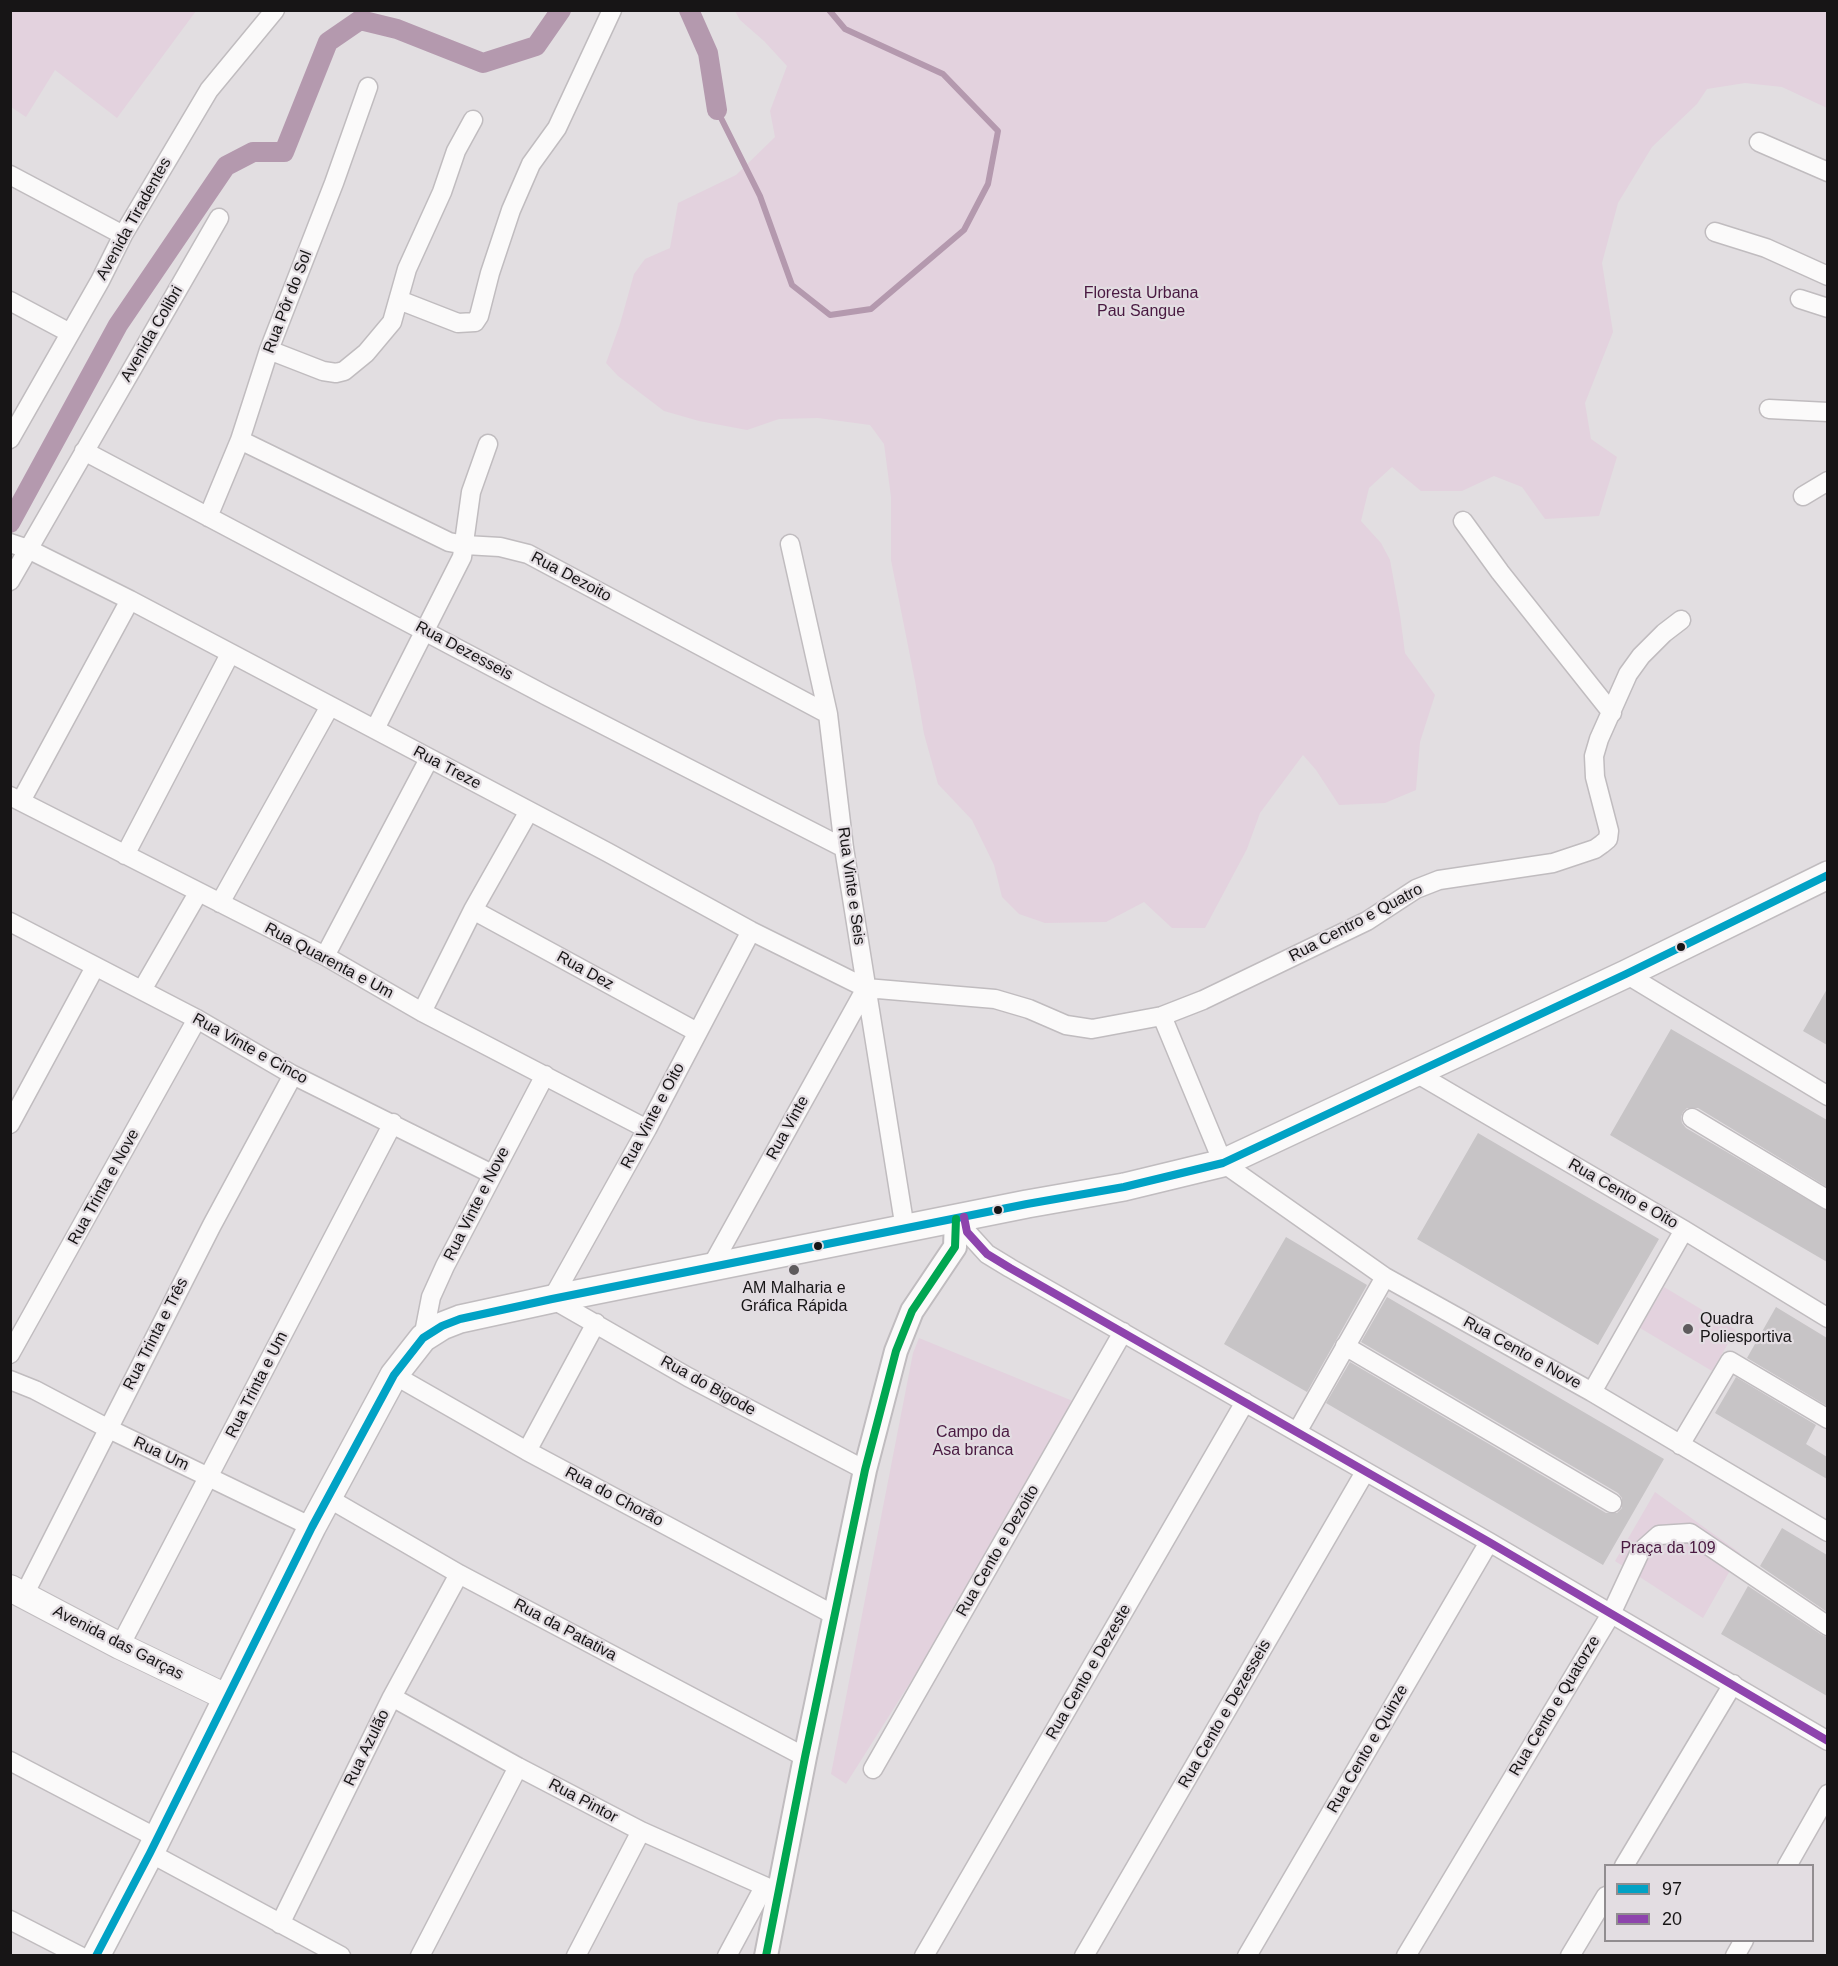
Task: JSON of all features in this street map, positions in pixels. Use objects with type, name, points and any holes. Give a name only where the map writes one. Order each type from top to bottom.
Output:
[{"type":"main road","points":[[96,1956],[312,1527],[394,1375],[423,1338],[442,1326],[460,1319],[552,1299],[1124,1187],[1223,1164],[1826,877]]},
{"type":"main road","name":"Avenida das Garças","points":[[17,1591],[120,1646],[226,1697]]},
{"type":"street","name":"Avenida Tiradentes","points":[[11,435],[123,235],[209,90],[275,10]]},
{"type":"street","points":[[399,300],[458,323],[475,321],[479,316],[490,273],[511,210],[531,164],[557,129],[612,10]]},
{"type":"street","name":"Rua Pôr do Sol","points":[[208,517],[240,440],[269,350],[334,183],[368,87]]},
{"type":"street","points":[[269,350],[323,371],[336,373],[344,371],[366,353],[392,322],[407,269],[442,192],[456,151],[473,120]]},
{"type":"street","points":[[1759,142],[1827,172]]},
{"type":"street","points":[[10,175],[123,235]]},
{"type":"street","name":"Avenida Colibri","points":[[84,451],[219,218]]},
{"type":"street","points":[[1715,232],[1773,251],[1827,276]]},
{"type":"street","points":[[1800,299],[1827,308]]},
{"type":"street","points":[[10,301],[70,333]]},
{"type":"street","points":[[1769,409],[1827,412]]},
{"type":"street","name":"Rua Dezoito","points":[[240,440],[449,542],[465,546],[500,547],[528,554],[828,714]]},
{"type":"street","points":[[375,729],[462,557],[471,492],[488,444]]},
{"type":"street","points":[[10,581],[18,546],[84,451]]},
{"type":"street","name":"Rua Dezesseis","points":[[84,451],[547,696],[844,848]]},
{"type":"street","points":[[1803,496],[1827,481]]},
{"type":"street","points":[[1463,521],[1500,572],[1612,713]]},
{"type":"street","name":"Rua Vinte e Seis","points":[[790,544],[828,714],[844,848],[905,1229]]},
{"type":"street","name":"Rua Treze","points":[[18,546],[130,600],[751,931],[866,988]]},
{"type":"street","points":[[16,799],[130,600]]},
{"type":"street","name":"Rua Centro e Quatro","points":[[866,988],[995,999],[1029,1009],[1066,1025],[1092,1029],[1162,1016],[1203,1000],[1367,921],[1416,889],[1439,880],[1553,863],[1595,849],[1608,839],[1609,831],[1599,795],[1594,756],[1599,739],[1628,674],[1641,656],[1664,633],[1682,620]]},
{"type":"street","points":[[125,855],[230,654]]},
{"type":"street","points":[[220,903],[330,706]]},
{"type":"street","points":[[325,956],[429,759]]},
{"type":"street","name":"Rua Quarenta e Um","points":[[16,799],[325,956],[422,1012],[647,1129]]},
{"type":"street","points":[[422,1012],[473,910],[529,811]]},
{"type":"street","points":[[142,990],[198,893]]},
{"type":"street","name":"Rua Dez","points":[[473,910],[697,1032]]},
{"type":"street","name":"Rua Vinte e Cinco","points":[[10,922],[197,1019],[293,1075],[492,1174]]},
{"type":"street","name":"Rua Vinte e Oito","points":[[552,1299],[647,1129],[751,931]]},
{"type":"street","points":[[10,1124],[95,967]]},
{"type":"street","points":[[1626,974],[1827,1096]]},
{"type":"street","name":"Rua Vinte","points":[[711,1267],[866,988]]},
{"type":"street","points":[[1162,1016],[1223,1164]]},
{"type":"street","name":"Rua Trinta e Nove","points":[[10,1354],[197,1019]]},
{"type":"street","name":"Rua Cento e Oito","points":[[1416,1073],[1684,1230],[1827,1318]]},
{"type":"street","name":"Rua Trinta e Três","points":[[17,1591],[107,1428],[293,1075]]},
{"type":"street","name":"Rua Vinte e Nove","points":[[423,1338],[431,1297],[445,1266],[545,1075]]},
{"type":"street","points":[[1692,1118],[1827,1200]]},
{"type":"street","name":"Rua Trinta e Um","points":[[120,1646],[393,1123]]},
{"type":"street","name":"Rua Cento e Nove","points":[[1223,1164],[1385,1276],[1592,1392],[1827,1532]]},
{"type":"street","points":[[960,1218],[967,1232],[987,1254],[1489,1542],[1733,1684],[1827,1742]]},
{"type":"street","points":[[766,1956],[772,1890],[805,1757],[866,1470],[896,1351],[912,1311],[955,1246],[960,1218]]},
{"type":"street","points":[[1592,1392],[1684,1230]]},
{"type":"street","points":[[1297,1432],[1385,1276]]},
{"type":"street","name":"Rua do Bigode","points":[[552,1299],[688,1377],[866,1470]]},
{"type":"street","points":[[527,1451],[596,1323]]},
{"type":"street","name":"Rua Cento e Dezoito","points":[[873,1769],[1124,1332]]},
{"type":"street","points":[[1346,1346],[1612,1503]]},
{"type":"street","points":[[1680,1444],[1730,1361],[1827,1419]]},
{"type":"street","name":"Rua do Chorão","points":[[394,1375],[527,1451],[836,1616]]},
{"type":"street","name":"Rua Um","points":[[10,1380],[35,1389],[107,1428],[312,1527]]},
{"type":"street","name":"Rua Cento e Dezeste","points":[[928,1948],[1245,1402]]},
{"type":"street","name":"Rua Cento e Dezesseis","points":[[1084,1956],[1365,1472]]},
{"type":"street","name":"Rua da Patativa","points":[[328,1497],[459,1574],[805,1757]]},
{"type":"street","name":"Rua Cento e Quatorze","points":[[1406,1956],[1611,1614],[1641,1552],[1659,1536],[1690,1533],[1827,1626]]},
{"type":"street","name":"Rua Cento e Quinze","points":[[1247,1956],[1489,1542]]},
{"type":"street","name":"Rua Azulão","points":[[280,1924],[392,1697],[459,1574]]},
{"type":"street","points":[[1625,1864],[1733,1684]]},
{"type":"street","name":"Rua Pintor","points":[[392,1697],[518,1767],[641,1831],[772,1890]]},
{"type":"street","points":[[10,1761],[280,1924],[340,1956]]},
{"type":"street","points":[[420,1956],[518,1767]]},
{"type":"street","points":[[1788,1864],[1827,1794]]},
{"type":"street","points":[[576,1956],[641,1831]]},
{"type":"street","points":[[727,1956],[772,1890]]},
{"type":"street","points":[[1570,1956],[1604,1898]]},
{"type":"street","points":[[10,1920],[80,1956]]},
{"type":"street","points":[[1735,1956],[1743,1942]]},
{"type":"green space","points":[[10,11],[196,11],[117,118],[55,70],[26,117],[11,107]]},
{"type":"green space","name":"Floresta Urbana Pau Sangue","points":[[735,11],[1827,11],[1827,108],[1782,87],[1745,83],[1707,89],[1697,104],[1652,147],[1618,203],[1602,263],[1613,332],[1585,403],[1591,439],[1617,457],[1599,516],[1545,519],[1522,487],[1494,476],[1462,491],[1421,491],[1392,467],[1369,488],[1361,521],[1381,543],[1390,560],[1405,653],[1435,695],[1420,742],[1416,790],[1385,803],[1339,805],[1303,755],[1260,813],[1247,849],[1205,928],[1172,928],[1144,902],[1106,922],[1045,923],[1019,914],[1002,897],[994,865],[972,820],[938,784],[924,734],[891,560],[891,497],[884,444],[870,425],[818,418],[779,419],[747,430],[699,421],[664,411],[618,376],[606,363],[634,274],[645,259],[670,248],[678,203],[736,175],[775,137],[770,111],[787,66],[740,20]]},
{"type":"green space","name":"Quadra Poliesportiva","points":[[1664,1287],[1736,1330],[1712,1371],[1640,1328]]},
{"type":"green space","name":"Campo da Asa branca","points":[[919,1338],[1085,1406],[846,1784],[831,1774],[913,1353]]},
{"type":"green space","name":"Praça da 109","points":[[1655,1492],[1740,1553],[1703,1618],[1615,1561]]},
{"type":"building","points":[[1827,989],[1827,1045],[1803,1031]]},
{"type":"building","points":[[1671,1029],[1827,1120],[1827,1187],[1698,1108],[1687,1108],[1681,1117],[1686,1128],[1827,1211],[1827,1262],[1610,1135]]},
{"type":"building","points":[[1478,1133],[1659,1239],[1598,1345],[1417,1239]]},
{"type":"building","points":[[1286,1237],[1367,1285],[1307,1392],[1224,1344]]},
{"type":"building","points":[[1387,1297],[1664,1459],[1603,1565],[1326,1403],[1350,1362],[1606,1513],[1617,1513],[1622,1508],[1622,1498],[1618,1493],[1361,1342]]},
{"type":"building","points":[[1776,1307],[1827,1338],[1827,1406],[1747,1358]]},
{"type":"building","points":[[1736,1377],[1816,1425],[1806,1444],[1827,1457],[1827,1479],[1715,1413]]},
{"type":"building","points":[[1782,1528],[1827,1555],[1827,1612],[1760,1566]]},
{"type":"building","points":[[1748,1586],[1827,1637],[1827,1696],[1721,1634]]},
{"type":"waterway","points":[[10,523],[118,325],[226,166],[253,152],[284,152],[328,42],[360,20],[397,29],[483,63],[536,46],[561,10]]},
{"type":"waterway","points":[[689,10],[708,53],[717,110]]},
{"type":"waterway","points":[[717,110],[760,196],[792,285],[830,315],[871,309],[964,230],[988,184],[998,131],[943,74],[845,29],[829,10]]},
{"type":"transit line","name":"97","points":[[96,1956],[150,1853],[312,1527],[394,1375],[423,1338],[442,1326],[460,1319],[552,1299],[1027,1204],[1124,1187],[1223,1163],[1626,974],[1828,875]]},
{"type":"transit line","name":"20","points":[[964,1217],[967,1232],[987,1254],[1010,1268],[1489,1542],[1828,1741]]},
{"type":"transit line","points":[[766,1956],[865,1470],[896,1351],[912,1311],[955,1247],[956,1219]]},
{"type":"place","name":"AM Malharia e Gráfica Rápida","points":[[794,1270]]},
{"type":"place","name":"Quadra Poliesportiva","points":[[1688,1329]]}]
